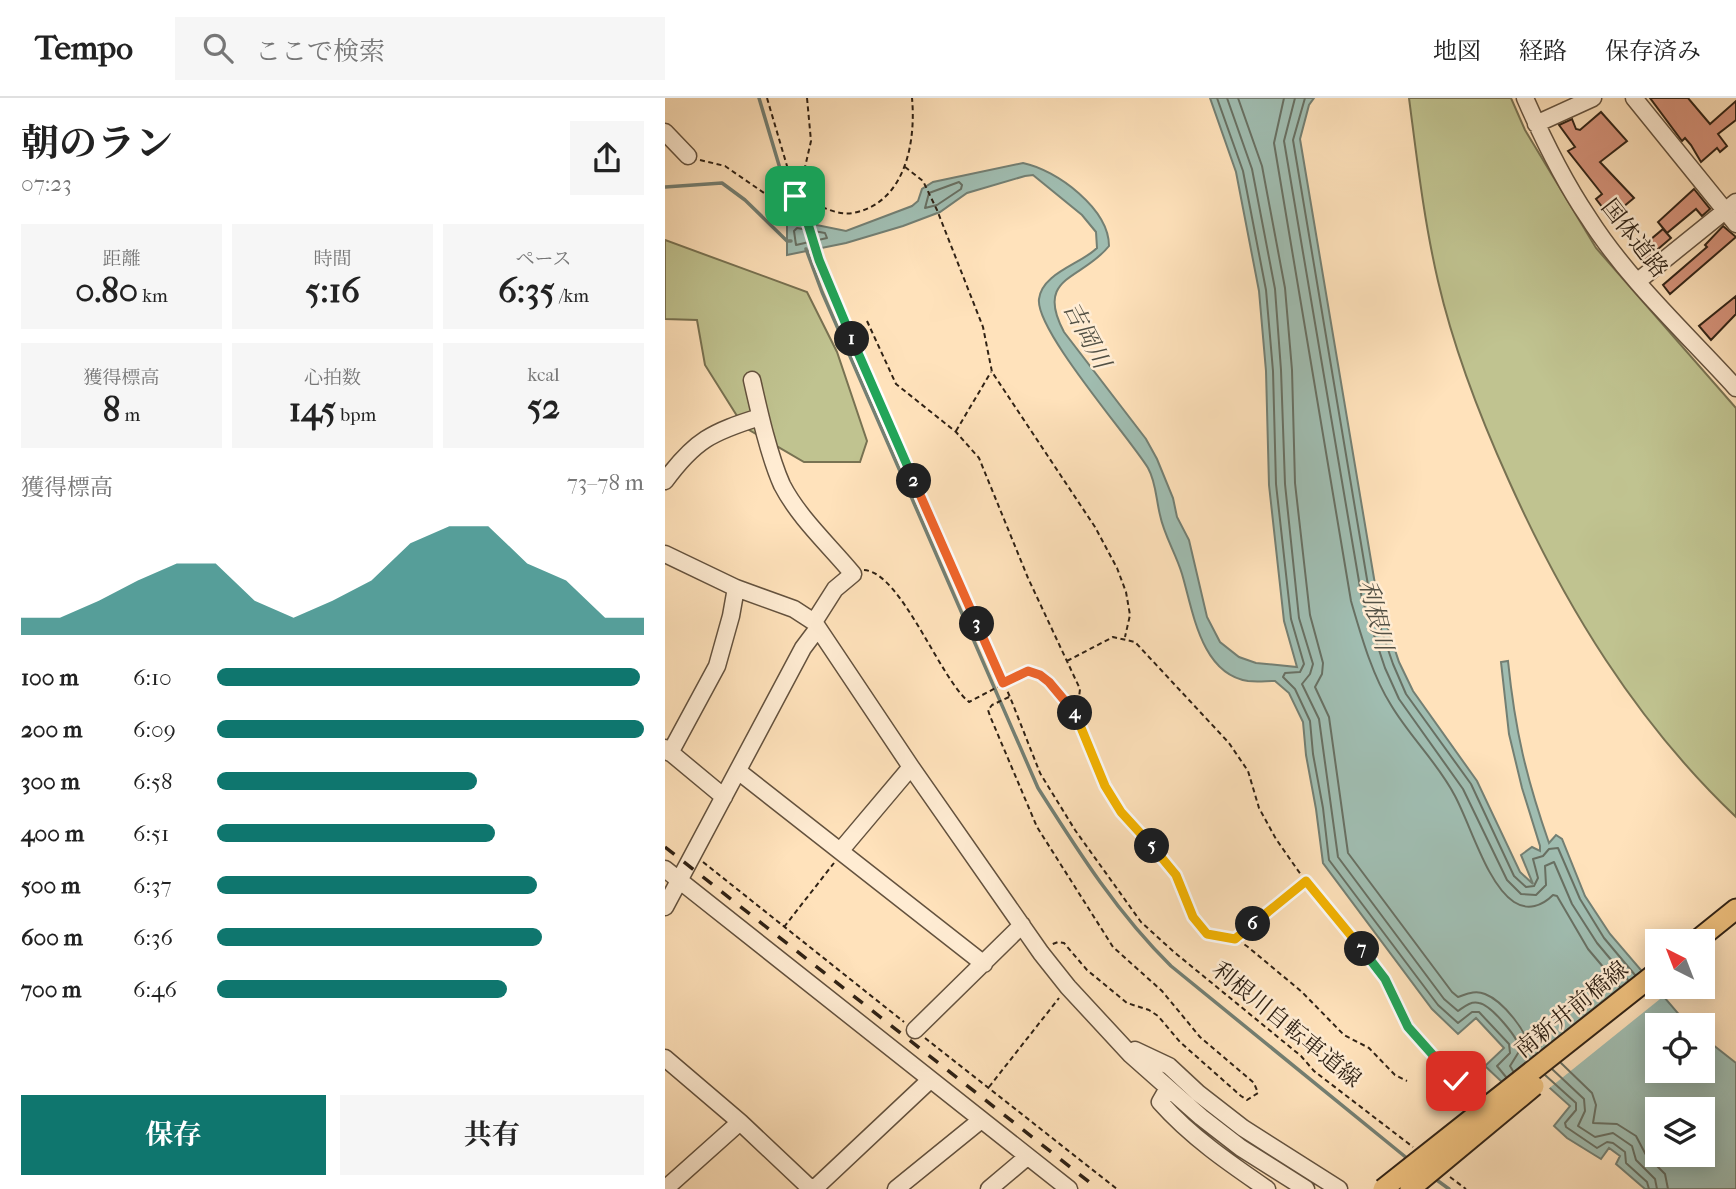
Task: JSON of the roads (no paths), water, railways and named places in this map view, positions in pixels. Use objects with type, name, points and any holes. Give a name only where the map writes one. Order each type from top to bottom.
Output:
[{"type":"main road","points":[[1711,929],[1736,909]]},
{"type":"main road","points":[[1715,942],[1736,925]]},
{"type":"main road","name":"南新井前橋線","points":[[1383,1189],[1645,982]]},
{"type":"main road","name":"南新井前橋線","points":[[1410,1189],[1645,998]]},
{"type":"street","name":"国体道路","points":[[1525,98],[1554,160],[1588,219],[1638,281],[1736,388]]},
{"type":"street","points":[[1537,124],[1593,98]]},
{"type":"street","points":[[1634,98],[1730,206],[1736,224]]},
{"type":"street","points":[[665,132],[688,156]]},
{"type":"street","points":[[1638,281],[1730,206]]},
{"type":"street","points":[[665,907],[835,589],[853,574],[782,485],[760,417],[753,380]]},
{"type":"street","points":[[665,481],[685,454],[721,429],[760,417]]},
{"type":"street","points":[[665,554],[736,588],[794,609],[816,625],[911,767],[1068,987],[1131,1055],[1223,1136],[1305,1189]]},
{"type":"street","points":[[724,797],[668,750],[717,666],[736,588]]},
{"type":"street","points":[[842,851],[911,767]]},
{"type":"street","points":[[738,771],[984,964]]},
{"type":"street","points":[[665,869],[1069,1189]]},
{"type":"street","points":[[915,1030],[1022,925]]},
{"type":"street","points":[[1131,1055],[1135,1050],[1166,1063],[1232,1120],[1337,1188]]},
{"type":"street","points":[[665,1058],[813,1189],[930,1080]]},
{"type":"street","points":[[1168,1088],[1160,1102],[1172,1115],[1213,1151],[1268,1189]]},
{"type":"street","points":[[896,1189],[981,1120]]},
{"type":"street","points":[[665,1189],[740,1122]]},
{"type":"street","points":[[989,1189],[1027,1157]]},
{"type":"water","name":"利根川","points":[[1210,98],[1314,98],[1309,105],[1300,139],[1377,596],[1399,662],[1413,691],[1477,781],[1520,872],[1533,884],[1521,855],[1532,847],[1540,851],[1540,846],[1509,734],[1501,662],[1508,661],[1523,753],[1549,843],[1556,835],[1562,839],[1585,896],[1610,934],[1645,975],[1645,999],[1666,999],[1678,1013],[1645,1013],[1645,1083],[1715,1083],[1715,1046],[1736,1063],[1736,1189],[1645,1189],[1616,1164],[1620,1156],[1609,1148],[1601,1159],[1567,1138],[1554,1126],[1570,1106],[1541,1080],[1503,1083],[1485,1066],[1504,1048],[1476,1018],[1458,1034],[1432,1009],[1323,863],[1303,722],[1289,693],[1275,681],[1248,681],[1232,676],[1219,667],[1209,654],[1201,639],[1179,567],[1164,530],[1151,473],[1067,358],[1042,314],[1039,299],[1047,282],[1097,248],[1096,232],[1082,215],[1033,175],[967,193],[940,212],[903,226],[846,243],[787,255],[787,219],[846,231],[912,206],[918,201],[922,189],[933,182],[1023,163],[1051,174],[1079,193],[1100,218],[1107,232],[1109,246],[1058,289],[1055,300],[1056,314],[1064,332],[1146,439],[1157,459],[1173,498],[1177,517],[1189,540],[1207,617],[1220,642],[1239,657],[1256,663],[1297,667],[1284,621],[1269,485],[1266,371],[1259,291],[1236,172]]},
{"type":"waterway","points":[[759,98],[796,222]]},
{"type":"waterway","name":"吉岡川","points":[[665,187],[722,183],[745,200],[787,241],[791,241]]},
{"type":"waterway","points":[[806,249],[822,292],[1038,788],[1068,835],[1133,925],[1171,966],[1408,1159]]},
{"type":"waterway","points":[[1434,1178],[1449,1189]]},
{"type":"railway","points":[[665,847],[1098,1189]]}]
